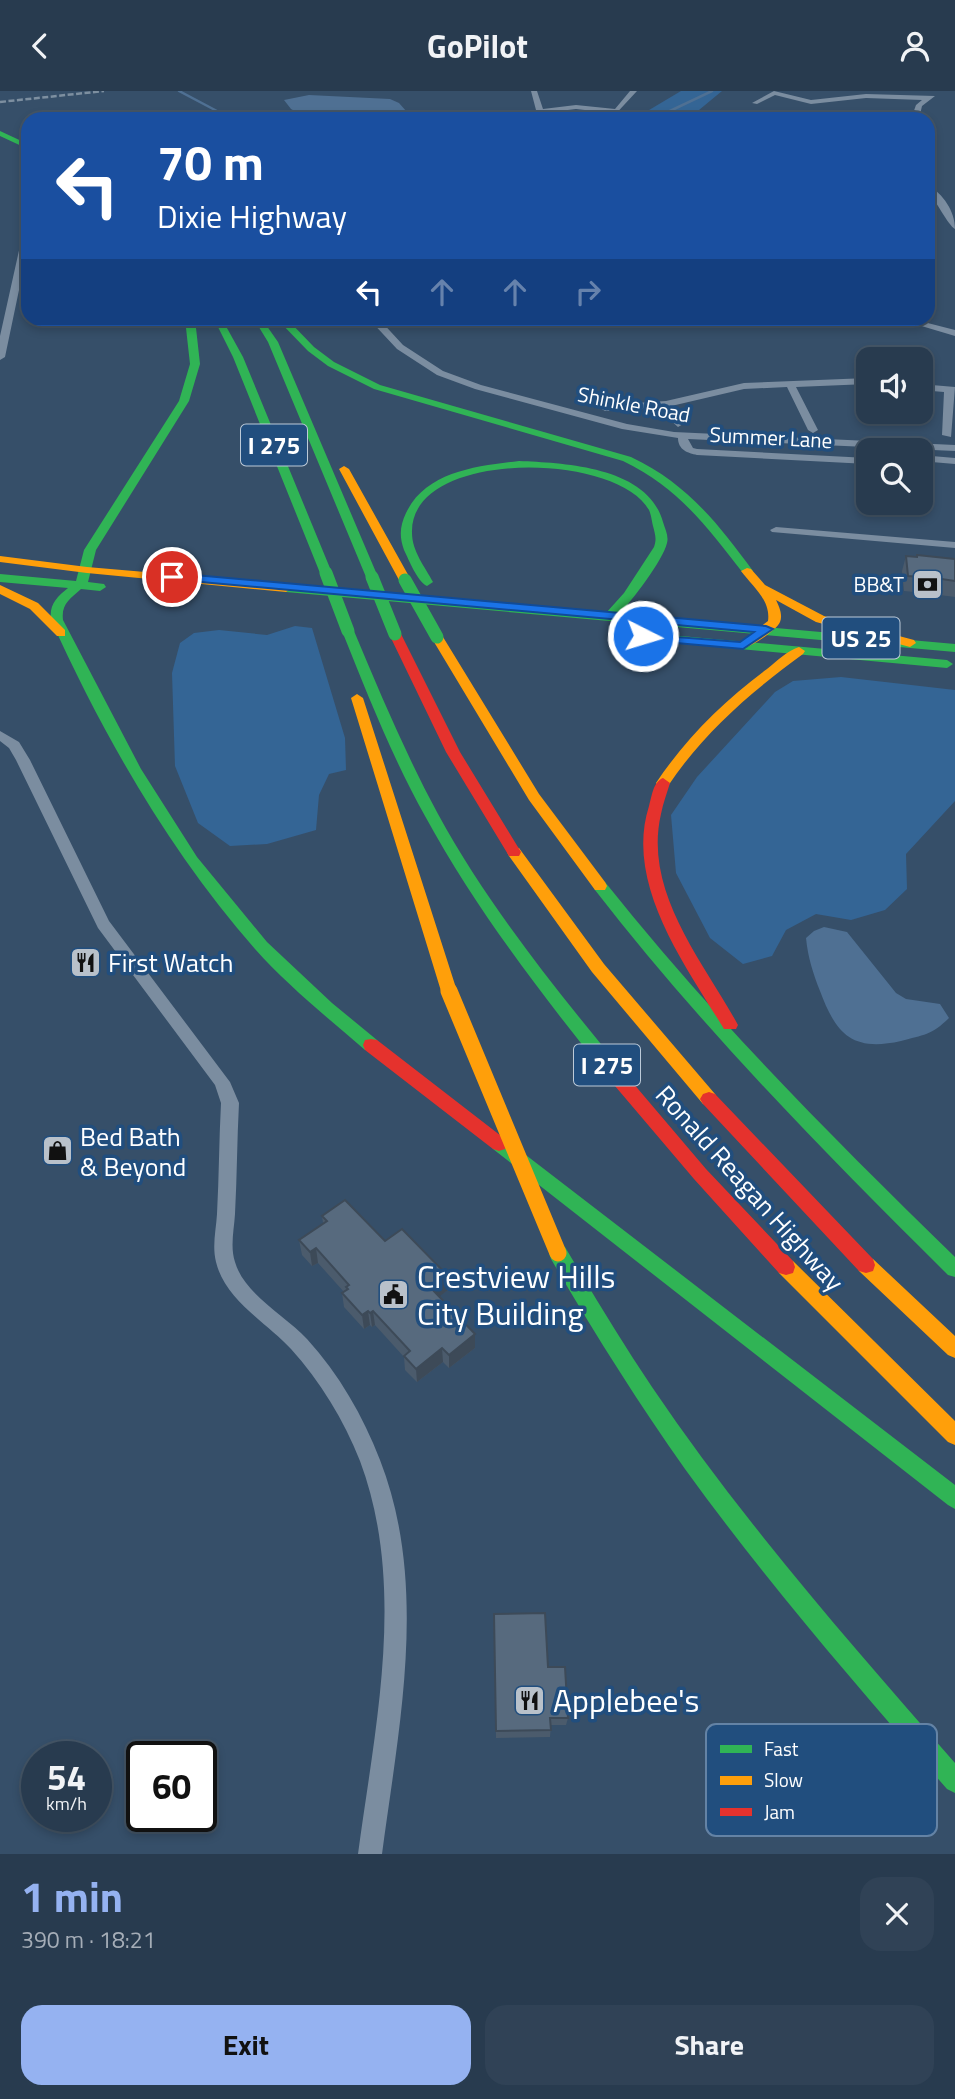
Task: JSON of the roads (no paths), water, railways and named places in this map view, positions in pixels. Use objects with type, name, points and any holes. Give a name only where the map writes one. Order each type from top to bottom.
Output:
[{"type":"main road","points":[[0,133],[21,144]]},
{"type":"main road","points":[[64,637],[57,607],[68,592],[84,578],[86,557],[184,401],[195,363],[191,326]]},
{"type":"main road","name":"Ronald Reagan Highway","points":[[222,326],[239,357],[396,747],[474,886],[569,1018],[687,1161],[749,1229],[887,1370],[955,1435]]},
{"type":"main road","name":"Ronald Reagan Highway","points":[[263,326],[273,342],[395,634],[446,744],[516,858],[628,1006],[729,1123],[813,1211],[955,1349]]},
{"type":"main road","points":[[289,326],[311,349],[331,364],[377,387],[615,455],[659,473],[686,494],[772,603],[776,617],[766,629],[743,646]]},
{"type":"main road","points":[[294,390],[316,409],[335,454],[405,580],[445,638],[472,692],[534,797],[608,900],[692,1001],[801,1118],[955,1269]]},
{"type":"main road","points":[[445,638],[406,530],[413,507],[423,495],[455,476],[487,467],[546,463],[583,468],[612,478],[637,491],[649,501],[661,521],[663,535],[659,549],[621,607],[609,617]]},
{"type":"main road","name":"US 25","points":[[0,559],[68,566],[84,578],[743,646],[955,665]]},
{"type":"main road","points":[[0,566],[69,572],[84,578]]},
{"type":"main road","name":"US 25","points":[[0,578],[84,578],[766,629],[955,648]]},
{"type":"main road","points":[[762,588],[820,619],[910,643]]},
{"type":"main road","points":[[0,589],[42,609],[64,637],[169,830],[207,883],[262,946],[358,1035],[955,1498]]},
{"type":"main road","points":[[348,631],[344,661],[449,991],[558,1253],[596,1322],[660,1420],[718,1499],[905,1724]]},
{"type":"main road","points":[[758,1072],[682,943],[663,903],[655,881],[650,821],[664,780],[680,754],[760,680],[799,650]]},
{"type":"main road","points":[[937,1760],[955,1781]]},
{"type":"street","points":[[534,91],[540,112],[576,107],[616,111],[635,91]]},
{"type":"street","points":[[755,103],[774,93],[811,102],[861,96],[931,94]]},
{"type":"street","points":[[916,112],[918,105],[931,94]]},
{"type":"street","points":[[896,96],[902,101],[918,105]]},
{"type":"street","points":[[935,195],[945,206],[955,227]]},
{"type":"street","points":[[0,357],[21,261]]},
{"type":"street","name":"Shinkle Road","points":[[380,326],[400,347],[415,358],[461,381],[626,427],[683,435],[955,448]]},
{"type":"street","points":[[929,326],[955,333]]},
{"type":"street","points":[[606,408],[659,404],[735,387],[856,381]]},
{"type":"street","points":[[789,383],[813,430]]},
{"type":"street","points":[[933,388],[952,390],[947,435]]},
{"type":"street","points":[[659,404],[678,424]]},
{"type":"street","name":"Summer Lane","points":[[683,435],[683,443],[689,450],[856,460]]},
{"type":"street","points":[[933,459],[955,461]]},
{"type":"street","points":[[776,530],[955,545]]},
{"type":"street","points":[[0,735],[14,745],[23,760],[103,924],[222,1082],[230,1103],[226,1265],[242,1292],[299,1344],[325,1376],[342,1403],[377,1481],[394,1558],[397,1639],[384,1760],[370,1854]]},
{"type":"waterway","points":[[179,91],[219,112]]},
{"type":"waterway","points":[[668,112],[712,91]]},
{"type":"railway","points":[[0,102],[104,91]]},
{"type":"place","name":"BB&T","points":[[927,584]]},
{"type":"place","name":"First Watch","points":[[85,962]]},
{"type":"place","name":"Bed Bath & Beyond","points":[[57,1151]]},
{"type":"place","name":"Crestview Hills City Building","points":[[394,1294]]},
{"type":"place","name":"Applebee's","points":[[530,1700]]}]
